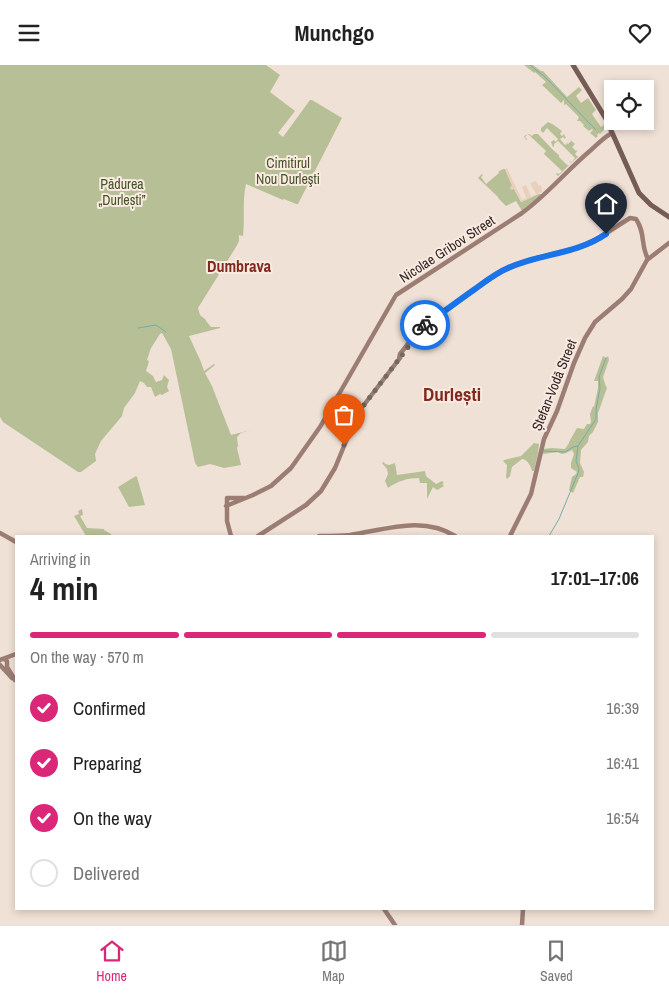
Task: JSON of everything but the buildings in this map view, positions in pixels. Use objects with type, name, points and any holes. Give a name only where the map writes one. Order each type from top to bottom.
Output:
[{"type":"main road","points":[[573,65],[600,108],[641,196],[654,208],[669,217]]},
{"type":"street","name":"Nicolae Gribov Street","points":[[231,535],[226,506],[271,486],[295,463],[320,427],[396,295],[529,208],[586,154],[612,133]]},
{"type":"street","points":[[260,535],[310,503],[322,491],[335,468],[360,411],[423,327],[482,284],[504,270],[529,260],[577,248],[597,239],[622,221],[632,217],[637,221],[642,231],[644,248],[648,259]]},
{"type":"street","name":"Ștefan-Vodă Street","points":[[510,535],[531,494],[544,439],[560,405],[580,347],[595,322],[631,289],[648,259],[669,243]]},
{"type":"street","points":[[343,535],[391,527],[426,525],[440,528],[453,535]]},
{"type":"street","points":[[0,533],[15,541]]},
{"type":"street","points":[[15,655],[3,663],[15,680]]},
{"type":"street","points":[[385,910],[395,925]]},
{"type":"street","points":[[522,925],[523,910]]},
{"type":"green space","name":"Pădurea „Durlești”","points":[[0,65],[266,65],[280,75],[270,92],[295,111],[278,133],[283,137],[310,100],[342,118],[298,204],[283,200],[246,184],[243,236],[239,235],[236,247],[198,308],[200,315],[211,327],[220,328],[189,336],[204,371],[215,365],[205,373],[231,435],[251,430],[241,433],[237,437],[237,448],[241,465],[224,468],[210,464],[198,467],[195,463],[171,349],[162,333],[151,348],[146,371],[153,376],[156,382],[162,380],[164,375],[169,380],[167,387],[169,391],[155,397],[151,387],[147,387],[140,381],[135,393],[124,408],[122,416],[101,441],[95,454],[96,461],[81,472],[78,472],[3,422],[0,417]]},
{"type":"green space","points":[[524,65],[533,65],[543,71],[567,97],[579,87],[582,90],[576,96],[581,103],[588,98],[596,110],[592,114],[601,127],[604,125],[604,130],[596,138],[590,133],[593,130],[589,131],[580,121],[577,121],[579,117],[566,104],[564,105],[564,100],[561,103],[542,85],[546,82]]},
{"type":"green space","points":[[548,122],[562,131],[560,134],[562,136],[565,135],[565,139],[563,137],[560,139],[565,145],[567,144],[566,142],[568,144],[571,141],[569,139],[575,144],[572,147],[576,151],[578,150],[575,154],[578,157],[571,163],[569,161],[572,162],[575,158],[558,141],[553,147],[551,142],[554,140],[556,142],[558,139],[547,128],[543,133],[541,131],[541,128]]},
{"type":"green space","points":[[528,134],[532,136],[538,134],[569,165],[558,176],[556,174],[562,171],[543,155],[546,151]]},
{"type":"green space","points":[[505,169],[513,186],[510,187],[514,189],[521,202],[542,194],[522,211],[516,201],[506,206],[478,178],[482,174],[481,177],[486,184]]},
{"type":"green space","points":[[603,356],[606,358],[608,356],[609,360],[603,377],[607,388],[598,413],[598,422],[589,436],[588,442],[581,450],[580,463],[584,472],[573,493],[569,490],[572,477],[577,472],[571,468],[574,454],[572,450],[562,454],[558,452],[543,454],[543,449],[565,449],[577,428],[584,429],[587,424],[590,424],[590,414],[594,407],[598,388],[598,381],[594,381]]},
{"type":"green space","points":[[534,443],[539,444],[534,471],[532,471],[527,461],[522,459],[512,467],[510,476],[507,479],[507,465],[503,461],[521,456]]},
{"type":"green space","points":[[384,462],[389,465],[395,463],[397,475],[425,471],[426,476],[436,484],[442,481],[444,486],[437,490],[433,487],[427,499],[427,483],[420,483],[419,478],[403,480],[388,488],[385,481],[388,474],[387,469],[382,463]]},
{"type":"green space","points":[[136,476],[145,505],[129,507],[118,487]]},
{"type":"green space","points":[[82,509],[83,515],[80,516],[87,528],[104,529],[112,535],[85,535],[74,516],[79,514],[78,511]]},
{"type":"shaded area","points":[[507,168],[522,200],[526,198],[522,187],[526,185],[531,196],[536,194],[530,183],[536,181],[539,186],[541,185],[542,192],[521,202],[514,189],[511,190],[510,187],[512,186],[505,169]]},
{"type":"waterway","name":"Durlești","points":[[530,65],[546,78],[596,130]]},
{"type":"waterway","name":"Durlești","points":[[621,192],[626,197]]},
{"type":"waterway","points":[[138,328],[156,325],[166,332]]},
{"type":"waterway","points":[[550,535],[559,519],[578,473],[579,469],[576,461],[578,446],[596,419],[600,388],[599,377],[606,358]]},
{"type":"waterway","points":[[544,451],[565,452],[578,446]]},
{"type":"way so far","points":[[344,445],[364,405],[425,325]]},
{"type":"district","name":"Dumbrava","points":[[239,266]]},
{"type":"district","name":"Durlești","points":[[452,394]]},
{"type":"route","points":[[425,325],[504,270],[537,258],[572,250],[606,234]]},
{"type":"park label","name":"Cimitirul Nou Durleşti","points":[[288,171]]}]
